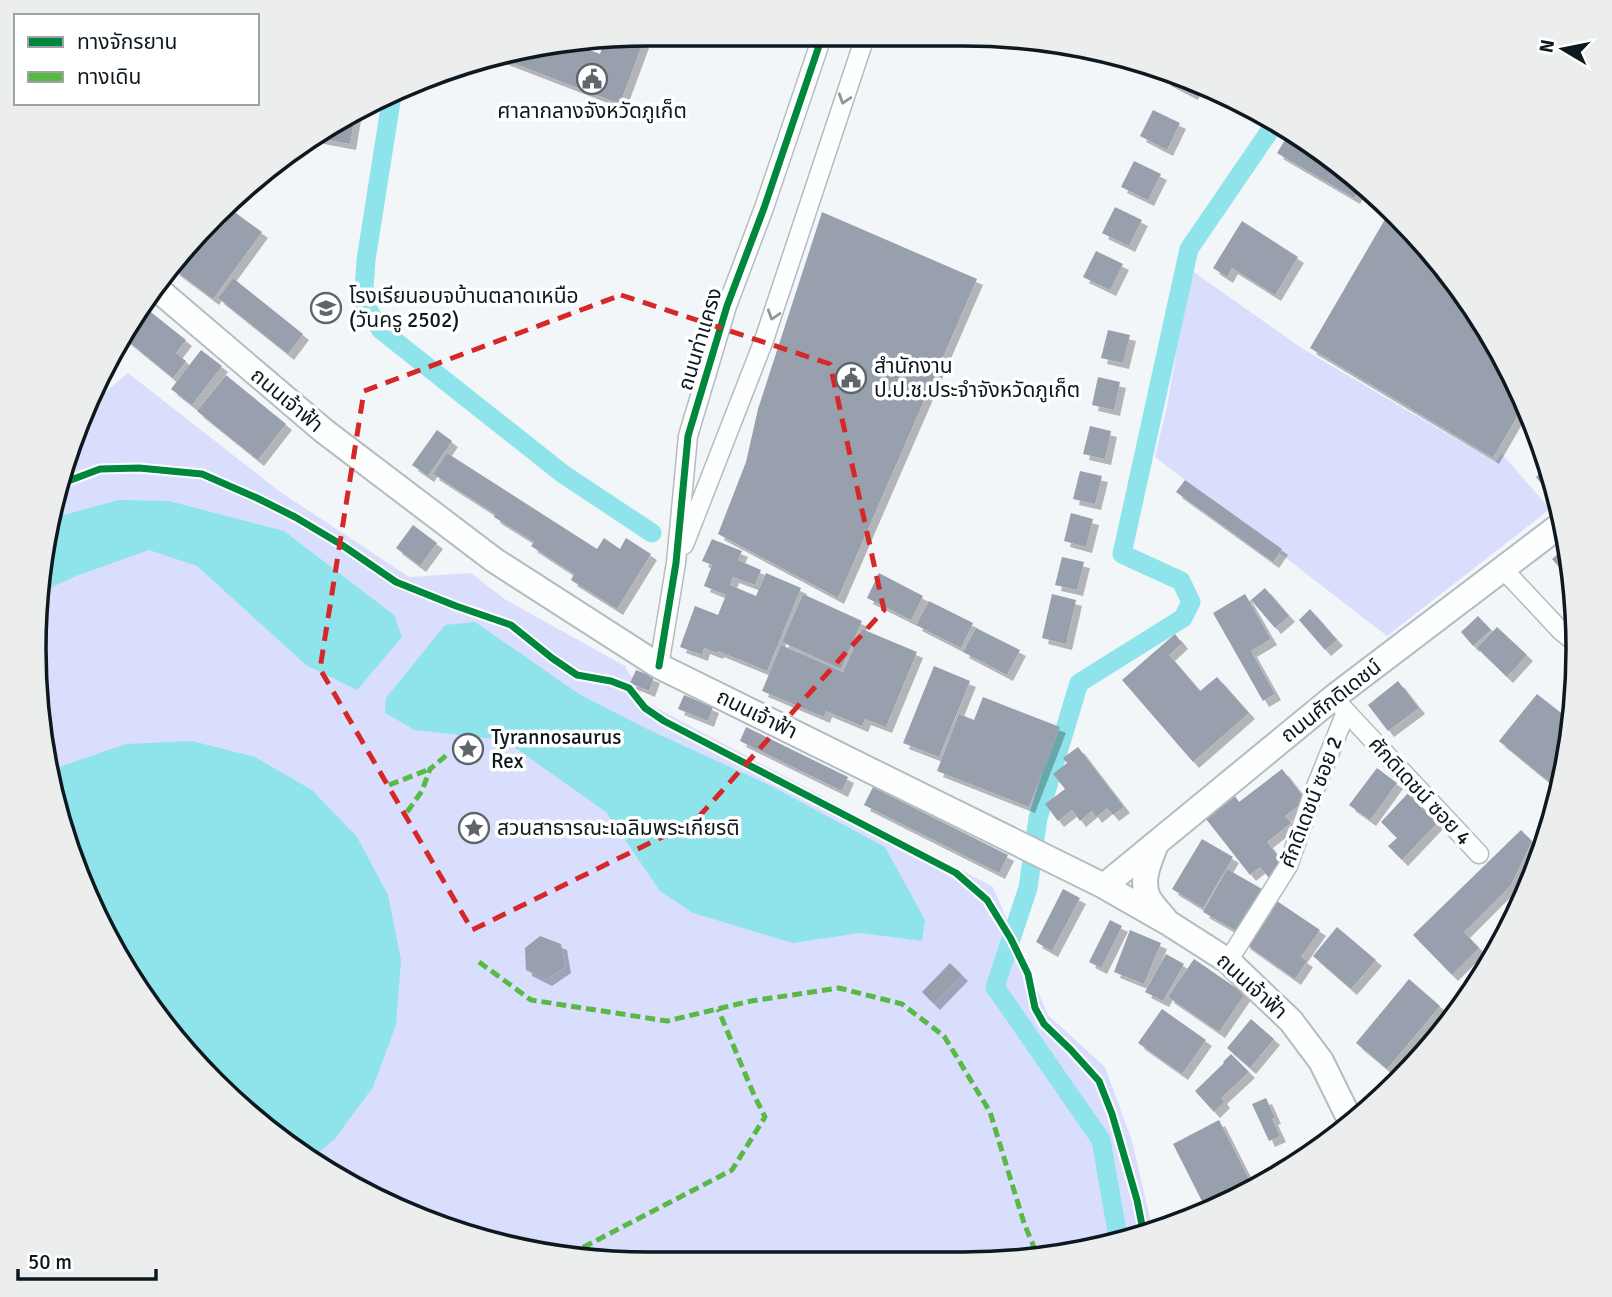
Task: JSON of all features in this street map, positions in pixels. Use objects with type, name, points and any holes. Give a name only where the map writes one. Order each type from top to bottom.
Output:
[{"type":"main road","name":"ถนนเจ้าฟ้า","points":[[162,293],[324,431],[494,560],[659,666],[1104,886],[1228,961],[1291,1021],[1321,1062],[1347,1114]]},
{"type":"main road","name":"ถนนศักดิเดชน์","points":[[1104,886],[1340,704],[1555,529]]},
{"type":"main road","points":[[1157,843],[1147,867],[1146,886],[1148,897],[1167,922]]},
{"type":"street","name":"ถนนท่าแครง","points":[[659,666],[676,564],[688,436],[727,306],[764,208],[819,46]]},
{"type":"street","name":"ถนนท่าแครง","points":[[676,564],[764,341],[862,46]]},
{"type":"street","points":[[1503,569],[1566,635]]},
{"type":"street","name":"ศักดิเดชน์ ซอย 4","points":[[1340,704],[1479,854]]},
{"type":"street","name":"ศักดิเดชน์ ซอย 2","points":[[1228,961],[1288,866],[1340,704]]},
{"type":"highlighted area","points":[[621,295],[830,364],[884,610],[695,821],[472,930],[320,669],[364,391]]},
{"type":"shaded area","points":[[1191,270],[1303,349],[1495,462],[1502,454],[1550,509],[1387,636],[1155,457],[1167,406]]},
{"type":"shaded area","name":"สวนสาธารณะเฉลิมพระเกียรติ","points":[[128,373],[279,491],[409,577],[471,573],[506,600],[625,666],[647,703],[993,887],[1048,1015],[1105,1067],[1132,1141],[1151,1221],[1081,1240],[964,1252],[648,1252],[570,1246],[492,1231],[418,1206],[347,1171],[281,1127],[222,1075],[170,1016],[147,984],[126,950],[91,879],[66,805],[57,766],[47,688],[47,609],[57,531],[66,492],[91,418],[102,395]]},
{"type":"water","points":[[119,500],[169,501],[284,531],[394,615],[402,637],[357,690],[306,665],[197,566],[149,550],[49,588],[60,516]]},
{"type":"water","points":[[475,622],[579,694],[643,727],[771,786],[885,847],[925,920],[922,941],[860,933],[793,943],[693,913],[660,891],[606,812],[504,740],[415,730],[385,713],[386,698],[445,625]]},
{"type":"water","points":[[192,741],[255,757],[312,790],[357,837],[388,895],[401,960],[396,1025],[373,1087],[334,1140],[318,1153],[251,1102],[222,1075],[170,1016],[126,950],[91,879],[66,805],[58,769],[126,744]]},
{"type":"building","name":"ศาลากลางจังหวัดภูเก็ต","points":[[641,46],[620,104],[510,62],[587,49],[600,54],[602,48]]},
{"type":"building","points":[[1170,83],[1193,91],[1192,94]]},
{"type":"building","points":[[1153,110],[1180,123],[1167,150],[1140,136]]},
{"type":"building","points":[[354,123],[350,144],[325,139]]},
{"type":"building","points":[[1286,139],[1357,192],[1354,198],[1277,153]]},
{"type":"building","points":[[1134,161],[1161,174],[1148,200],[1121,187]]},
{"type":"building","points":[[1115,207],[1142,220],[1129,246],[1102,233]]},
{"type":"building","points":[[233,211],[262,232],[213,299],[177,272],[222,222],[224,224]]},
{"type":"building","name":"สำนักงาน ป.ป.ช.ประจำจังหวัดภูเก็ต","points":[[822,212],[977,279],[838,598],[718,534],[746,462],[758,409]]},
{"type":"building","points":[[1386,218],[1417,251],[1465,313],[1486,347],[1519,414],[1493,458],[1310,348]]},
{"type":"building","points":[[1242,221],[1298,257],[1275,295],[1232,268],[1227,277],[1213,268]]},
{"type":"building","points":[[1096,251],[1123,264],[1110,290],[1083,277]]},
{"type":"building","points":[[233,278],[303,334],[288,354],[218,298]]},
{"type":"building","points":[[149,310],[186,340],[176,353],[186,361],[173,378],[129,342]]},
{"type":"building","points":[[1108,330],[1130,335],[1123,363],[1101,358]]},
{"type":"building","points":[[201,350],[222,366],[192,405],[171,389]]},
{"type":"building","points":[[226,375],[286,424],[258,460],[197,411]]},
{"type":"building","points":[[1098,377],[1120,382],[1114,410],[1092,405]]},
{"type":"building","points":[[1090,426],[1111,431],[1105,459],[1083,454]]},
{"type":"building","points":[[437,430],[452,441],[428,476],[412,465]]},
{"type":"building","points":[[447,453],[597,549],[604,538],[620,549],[626,538],[651,554],[617,609],[571,580],[574,574],[531,546],[534,542],[433,474]]},
{"type":"building","points":[[1080,471],[1102,476],[1095,504],[1073,499]]},
{"type":"building","points":[[1540,474],[1545,488],[1536,477]]},
{"type":"building","points":[[1185,480],[1282,549],[1273,562],[1176,492]]},
{"type":"building","points":[[1071,513],[1093,519],[1086,547],[1064,541]]},
{"type":"building","points":[[413,525],[437,543],[420,566],[396,548]]},
{"type":"building","points":[[712,539],[742,551],[738,560],[761,570],[755,585],[733,577],[730,585],[756,596],[766,573],[801,588],[767,671],[718,651],[717,653],[704,648],[702,655],[680,647],[695,606],[718,615],[726,595],[704,586],[712,565],[702,561]]},
{"type":"building","points":[[1558,553],[1561,569],[1552,559]]},
{"type":"building","points":[[1062,557],[1084,562],[1077,590],[1055,585]]},
{"type":"building","points":[[879,573],[923,596],[911,620],[867,598]]},
{"type":"building","points":[[1265,588],[1289,616],[1275,628],[1251,600]]},
{"type":"building","points":[[803,594],[862,621],[841,669],[782,642]]},
{"type":"building","points":[[1052,594],[1076,600],[1066,644],[1042,638]]},
{"type":"building","points":[[1245,594],[1271,639],[1251,651],[1275,694],[1263,701],[1213,613]]},
{"type":"building","points":[[929,601],[973,623],[961,648],[916,625]]},
{"type":"building","points":[[1310,609],[1337,640],[1325,650],[1299,620]]},
{"type":"building","points":[[1478,616],[1491,630],[1473,646],[1461,632]]},
{"type":"building","points":[[1497,627],[1527,655],[1507,677],[1477,648]]},
{"type":"building","points":[[976,628],[1020,650],[1007,675],[963,652]]},
{"type":"building","points":[[862,629],[917,652],[886,727],[865,719],[862,726],[826,711],[824,717],[762,691],[781,645],[843,672]]},
{"type":"building","points":[[1175,634],[1182,643],[1169,655],[1200,691],[1217,677],[1249,713],[1193,762],[1122,680]]},
{"type":"building","points":[[934,666],[970,681],[939,757],[903,743]]},
{"type":"building","points":[[636,670],[654,677],[649,691],[630,683]]},
{"type":"building","points":[[1398,681],[1419,708],[1388,731],[1368,705]]},
{"type":"building","points":[[1537,694],[1562,714],[1551,783],[1499,741]]},
{"type":"building","points":[[684,695],[713,707],[708,721],[678,709]]},
{"type":"building","points":[[983,697],[1060,727],[1029,807],[937,771],[959,714],[974,720]]},
{"type":"building","points":[[746,727],[848,777],[842,791],[740,741]]},
{"type":"building","points":[[1078,747],[1124,807],[1113,815],[1107,808],[1096,817],[1092,811],[1080,821],[1072,810],[1058,821],[1045,804],[1065,789],[1053,774],[1067,763],[1063,758]]},
{"type":"building","points":[[1377,768],[1397,783],[1370,820],[1349,805]]},
{"type":"building","points":[[1282,769],[1306,800],[1285,816],[1291,823],[1267,842],[1285,865],[1269,878],[1260,867],[1250,875],[1206,819],[1235,796],[1239,802]]},
{"type":"building","points":[[873,787],[1008,855],[999,873],[864,805]]},
{"type":"building","points":[[1410,791],[1440,820],[1402,860],[1388,846],[1397,838],[1381,822]]},
{"type":"building","points":[[1521,830],[1532,841],[1511,885],[1464,932],[1479,948],[1452,975],[1413,935]]},
{"type":"building","points":[[1202,839],[1233,857],[1203,908],[1172,889]]},
{"type":"building","points":[[1227,869],[1262,889],[1238,932],[1203,912]]},
{"type":"building","points":[[1063,889],[1080,898],[1052,951],[1036,942]]},
{"type":"building","points":[[1274,899],[1320,930],[1301,957],[1307,961],[1295,979],[1244,943]]},
{"type":"building","points":[[1110,920],[1122,926],[1101,968],[1089,962]]},
{"type":"building","points":[[1337,927],[1376,960],[1351,989],[1313,956]]},
{"type":"building","points":[[1130,930],[1161,943],[1144,984],[1114,972]]},
{"type":"building","points":[[540,936],[561,944],[565,967],[546,980],[526,970],[525,948]]},
{"type":"building","points":[[1166,954],[1184,964],[1163,1001],[1145,992]]},
{"type":"building","points":[[1194,959],[1245,994],[1219,1032],[1168,997]]},
{"type":"building","points":[[950,963],[962,975],[934,1004],[922,992]]},
{"type":"building","points":[[1409,979],[1440,1006],[1387,1069],[1356,1043]]},
{"type":"building","points":[[1162,1009],[1206,1040],[1182,1074],[1138,1043]]},
{"type":"building","points":[[1251,1019],[1274,1039],[1250,1068],[1227,1048]]},
{"type":"building","points":[[1231,1054],[1249,1072],[1221,1098],[1224,1102],[1214,1112],[1195,1091]]},
{"type":"building","points":[[1266,1098],[1280,1136],[1269,1141],[1252,1104]]},
{"type":"building","points":[[1219,1120],[1249,1179],[1202,1202],[1173,1144]]},
{"type":"waterway","points":[[391,104],[366,260],[363,302],[381,330],[563,474],[652,533]]},
{"type":"waterway","points":[[1117,1232],[1101,1140],[995,987],[1028,888],[1038,818],[1079,683],[1183,618],[1191,602],[1181,581],[1122,554],[1189,249],[1271,129]]},
{"type":"marked path","points":[[407,812],[422,791],[430,769],[448,754]]},
{"type":"marked path","points":[[389,785],[430,769]]},
{"type":"marked path","points":[[479,962],[531,1000],[667,1021],[751,1001],[839,988],[902,1004],[944,1036],[990,1112],[1034,1247]]},
{"type":"marked path","points":[[583,1247],[732,1170],[765,1117],[718,1009]]},
{"type":"cycle path","points":[[659,666],[676,563],[688,436],[727,306],[764,208],[819,46]]},
{"type":"cycle path","points":[[70,480],[100,469],[139,468],[202,474],[257,498],[342,545],[396,582],[511,625],[577,675],[611,681],[629,688],[645,708],[664,721],[956,873],[987,900],[1011,939],[1028,974],[1035,1008],[1044,1024],[1099,1081],[1112,1114],[1142,1224]]},
{"type":"place","name":"ศาลากลางจังหวัดภูเก็ต","points":[[592,79]]},
{"type":"place","name":"โรงเรียนอบจบ้านตลาดเหนือ (วันครู 2502)","points":[[326,308]]},
{"type":"place","name":"สำนักงาน ป.ป.ช.ประจำจังหวัดภูเก็ต","points":[[851,378]]},
{"type":"place","name":"Tyrannosaurus Rex","points":[[468,749]]},
{"type":"place","name":"สวนสาธารณะเฉลิมพระเกียรติ","points":[[474,828]]}]
